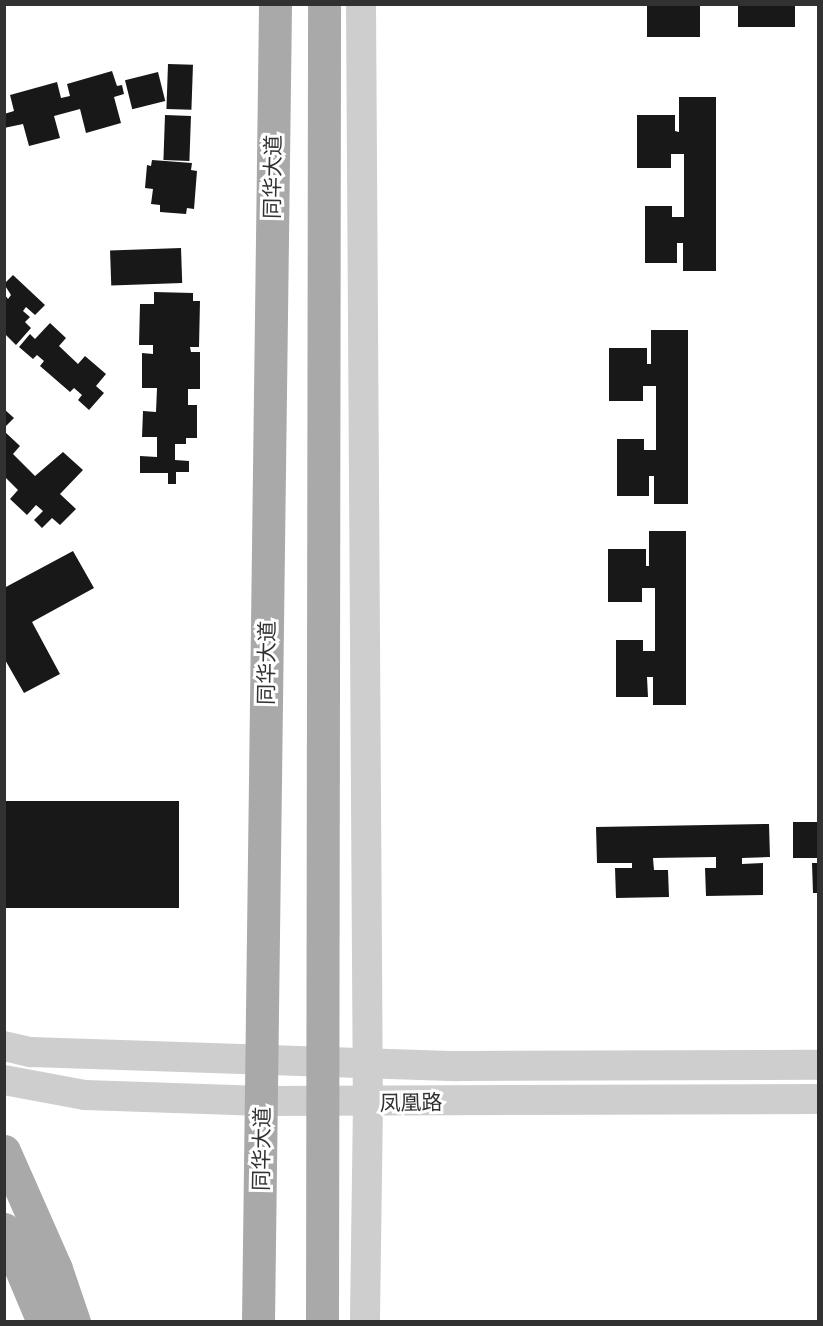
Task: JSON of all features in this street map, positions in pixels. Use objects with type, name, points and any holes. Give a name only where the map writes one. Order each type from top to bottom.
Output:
[{"type":"main road","name":"同华大道","points":[[258,1322],[274,4]]},
{"type":"main road","points":[[322,1322],[324,4]]},
{"type":"main road","points":[[4,1151],[56,1269],[74,1322]]},
{"type":"main road","points":[[4,1229],[43,1322]]},
{"type":"street","points":[[361,4],[368,1103],[365,1322]]},
{"type":"street","name":"凤凰路","points":[[4,1046],[31,1052],[263,1057],[459,1066],[819,1065]]},
{"type":"street","name":"凤凰路","points":[[4,1080],[85,1095],[262,1101],[368,1103],[819,1099]]},
{"type":"building","points":[[647,4],[700,4],[700,37],[647,37]]},
{"type":"building","points":[[738,4],[795,4],[795,27],[738,27]]},
{"type":"building","points":[[168,64],[193,65],[191,110],[166,109]]},
{"type":"building","points":[[112,71],[117,86],[122,85],[124,94],[114,97],[121,123],[86,133],[80,109],[54,116],[60,138],[29,146],[23,124],[4,128],[4,114],[14,111],[10,95],[57,82],[61,98],[70,96],[67,84]]},
{"type":"building","points":[[158,72],[165,101],[132,109],[125,80]]},
{"type":"building","points":[[679,97],[716,97],[716,271],[683,271],[683,243],[677,243],[677,263],[645,263],[645,206],[672,206],[672,217],[684,217],[684,154],[671,154],[671,168],[637,168],[637,115],[675,115],[675,131],[679,132]]},
{"type":"building","points":[[165,115],[191,116],[189,161],[163,160]]},
{"type":"building","points":[[152,160],[192,163],[191,170],[197,171],[194,209],[187,208],[186,214],[160,212],[160,205],[151,204],[153,189],[145,188],[147,165],[151,166]]},
{"type":"building","points":[[181,248],[182,283],[111,285],[110,250]]},
{"type":"building","points":[[13,275],[45,305],[35,315],[26,307],[23,311],[30,317],[25,322],[31,328],[16,345],[5,334],[5,295],[8,299],[11,295],[4,284]]},
{"type":"building","points":[[154,292],[193,293],[193,301],[200,301],[199,347],[190,347],[191,352],[200,352],[200,389],[188,389],[188,405],[197,405],[197,438],[186,438],[186,444],[175,444],[175,460],[189,461],[189,472],[176,472],[176,484],[168,484],[168,473],[140,473],[140,456],[157,457],[157,437],[142,437],[143,411],[156,412],[157,388],[142,388],[142,353],[153,354],[153,345],[139,345],[140,304],[154,304]]},
{"type":"building","points":[[50,323],[66,338],[59,346],[78,364],[85,356],[106,374],[96,386],[104,393],[89,410],[78,400],[82,395],[74,388],[70,392],[40,366],[44,361],[37,355],[33,359],[19,347],[30,334],[35,339]]},
{"type":"building","points":[[651,330],[688,330],[688,504],[654,504],[654,476],[649,476],[649,496],[617,496],[617,439],[644,439],[644,450],[656,450],[656,386],[643,386],[643,401],[609,401],[609,348],[647,348],[647,364],[651,364]]},
{"type":"building","points":[[4,409],[14,418],[4,428]]},
{"type":"building","points":[[5,432],[20,446],[13,454],[35,476],[63,452],[83,470],[60,494],[76,509],[60,525],[52,518],[42,528],[34,520],[43,511],[36,505],[27,515],[10,499],[18,490],[5,477]]},
{"type":"building","points":[[649,531],[686,531],[686,705],[653,705],[653,677],[647,677],[648,697],[616,697],[616,640],[643,640],[643,651],[655,651],[655,588],[642,588],[642,602],[608,602],[608,549],[646,549],[646,566],[649,566]]},
{"type":"building","points":[[73,551],[94,588],[32,622],[60,674],[24,693],[4,658],[4,588]]},
{"type":"building","points":[[4,801],[179,801],[179,908],[4,908]]},
{"type":"building","points":[[793,822],[818,822],[818,858],[793,858]]},
{"type":"building","points":[[769,824],[770,857],[742,858],[742,864],[763,863],[763,895],[706,896],[705,868],[716,868],[716,857],[653,858],[654,870],[668,870],[669,897],[616,898],[615,868],[632,868],[632,863],[597,863],[596,827]]},
{"type":"building","points":[[812,863],[818,863],[818,893],[813,893]]}]
